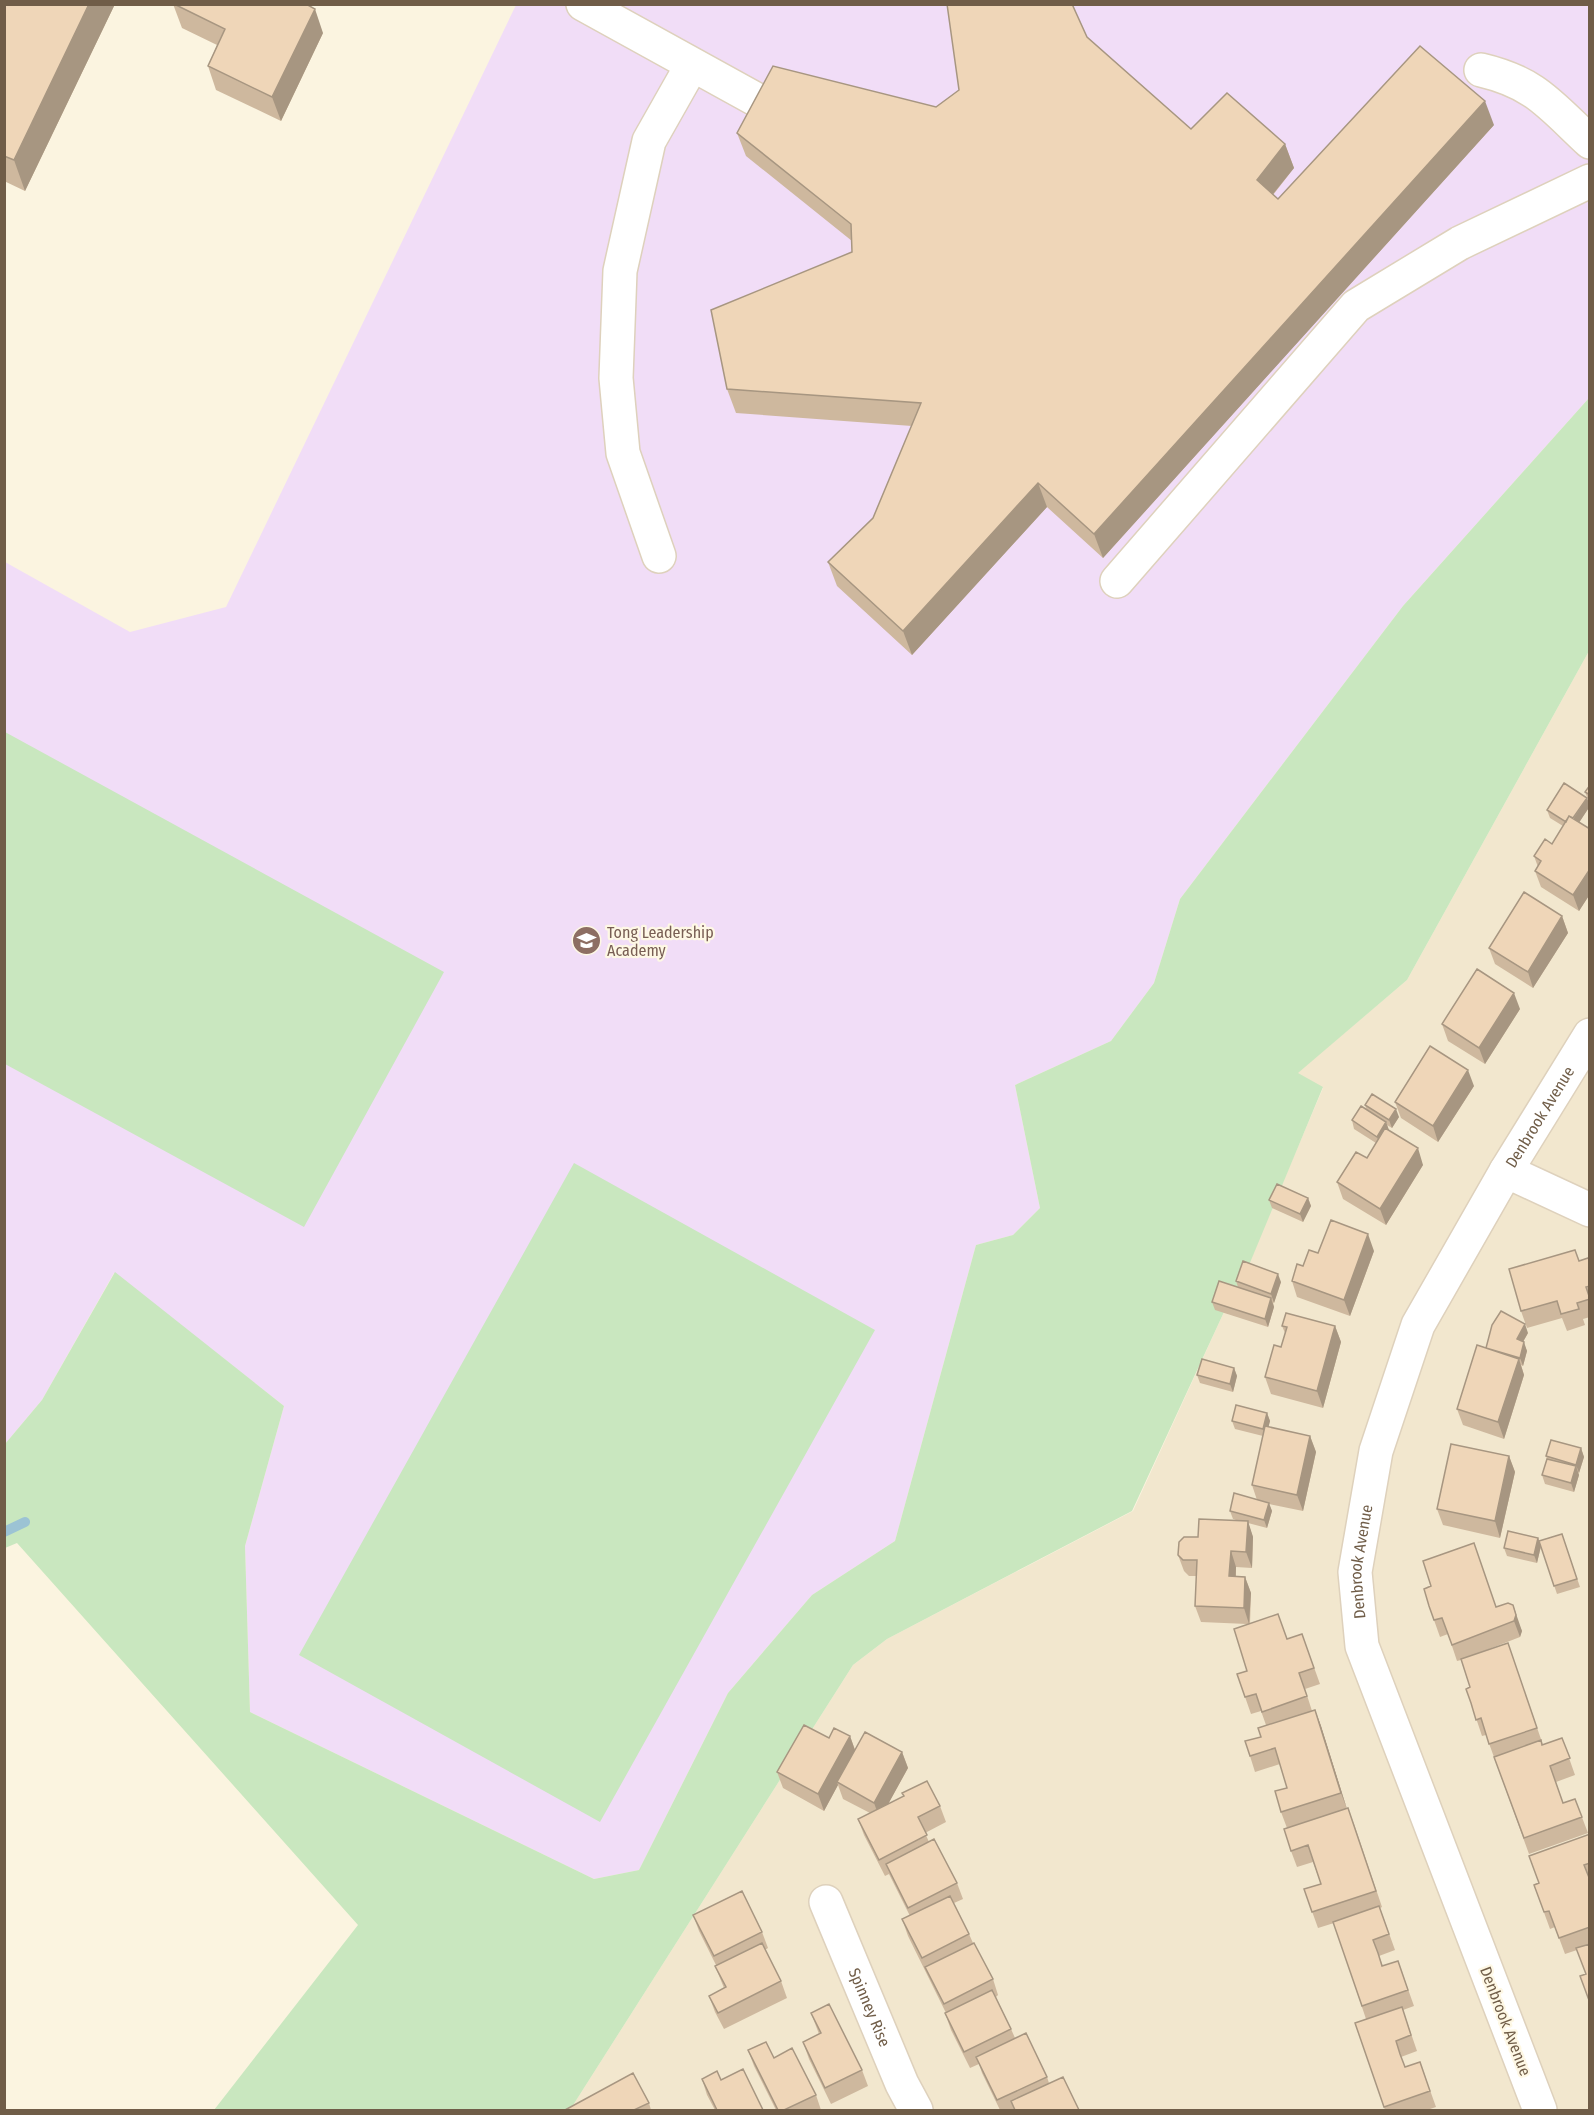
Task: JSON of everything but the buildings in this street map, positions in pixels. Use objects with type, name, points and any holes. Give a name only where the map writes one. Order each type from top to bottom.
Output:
[{"type":"street","points":[[583,4],[757,100]]},
{"type":"street","points":[[659,556],[623,453],[616,378],[620,271],[649,141],[692,65]]},
{"type":"street","points":[[1481,70],[1508,77],[1535,90],[1590,142]]},
{"type":"street","points":[[1117,581],[1356,306],[1460,243],[1590,181]]},
{"type":"street","name":"Denbrook Avenue","points":[[1540,2110],[1362,1646],[1355,1572],[1376,1451],[1418,1325],[1506,1171],[1590,1035]]},
{"type":"street","points":[[1506,1171],[1590,1210]]},
{"type":"street","name":"Spinney Rise","points":[[826,1902],[902,2084],[916,2110]]},
{"type":"shaded area","name":"Tong Leadership Academy","points":[[516,5],[1589,5],[1589,398],[1403,606],[1180,899],[1154,983],[1111,1041],[1015,1085],[1040,1208],[1013,1235],[976,1245],[895,1541],[812,1595],[728,1693],[639,1870],[594,1879],[250,1712],[245,1546],[284,1406],[114,1273],[42,1400],[5,1444],[5,562],[130,632],[226,607]]},
{"type":"shaded area","points":[[1589,651],[1589,2110],[570,2110],[853,1665],[887,1639],[1133,1511],[1246,1269],[1323,1088],[1297,1073],[1407,980]]},
{"type":"green space","points":[[1589,398],[1589,651],[1407,980],[1298,1073],[1323,1087],[1237,1294],[1224,1312],[1132,1511],[887,1639],[853,1665],[570,2110],[214,2110],[358,1925],[17,1543],[5,1548],[5,1444],[42,1400],[115,1272],[284,1406],[245,1546],[250,1712],[594,1879],[639,1870],[728,1693],[812,1595],[895,1541],[976,1245],[1013,1235],[1040,1208],[1015,1085],[1111,1041],[1154,983],[1180,899],[1403,606]]},
{"type":"green space","points":[[5,732],[444,972],[304,1227],[5,1064]]},
{"type":"green space","points":[[574,1163],[875,1330],[600,1822],[299,1655]]},
{"type":"waterway","points":[[4,1532],[25,1522]]},
{"type":"place","name":"Tong Leadership Academy","points":[[586,941]]}]
